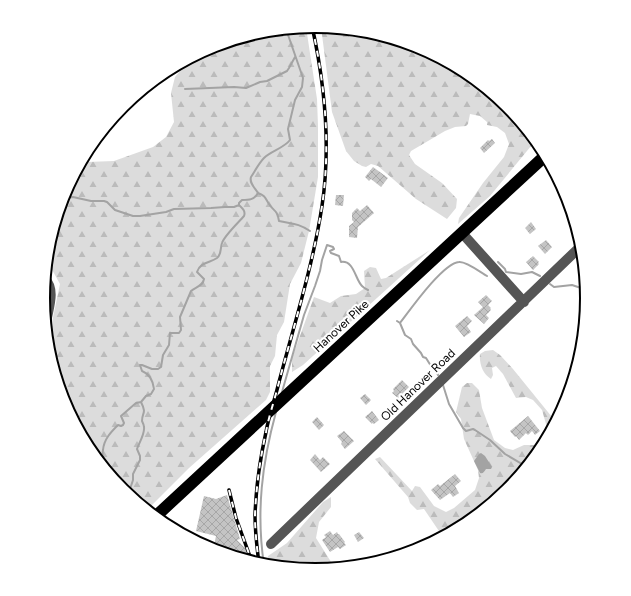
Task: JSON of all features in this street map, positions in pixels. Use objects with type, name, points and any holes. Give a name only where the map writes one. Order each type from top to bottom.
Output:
[{"type":"highway","name":"Hanover Pike","points":[[160,512],[541,160]]},
{"type":"street","points":[[462,233],[524,302]]},
{"type":"street","name":"Old Hanover Road","points":[[271,544],[576,251]]},
{"type":"street","points":[[50,302],[51,288]]},
{"type":"green space","points":[[322,33],[350,35],[384,42],[433,60],[463,78],[490,99],[515,123],[532,145],[490,196],[458,224],[459,218],[483,183],[504,157],[509,144],[505,133],[497,127],[487,125],[487,122],[480,116],[470,114],[468,124],[466,126],[455,127],[445,131],[411,151],[409,155],[415,164],[442,183],[457,199],[456,208],[447,219],[416,199],[378,166],[371,164],[366,167],[354,161],[346,151],[332,112]]},
{"type":"green space","points":[[307,34],[317,99],[318,177],[309,231],[301,263],[290,284],[284,322],[277,335],[275,356],[270,366],[270,392],[266,400],[189,468],[151,506],[116,473],[105,459],[86,430],[71,399],[60,367],[53,333],[52,323],[60,284],[52,270],[56,246],[65,213],[86,165],[88,162],[114,161],[153,147],[166,137],[174,122],[171,93],[175,77],[181,70],[198,60],[230,47],[281,35]]},
{"type":"green space","points":[[430,250],[303,365],[292,372],[292,358],[314,297],[330,303],[341,296],[356,294],[365,288],[364,271],[370,267],[376,268],[381,279],[386,278]]},
{"type":"green space","points":[[493,350],[513,369],[552,417],[547,426],[542,410],[533,400],[526,397],[516,398],[503,374],[496,366],[492,368],[493,375],[491,379],[488,377],[481,365],[480,358],[480,354],[485,351]]},
{"type":"green space","points":[[467,383],[472,383],[479,390],[482,408],[494,440],[505,448],[513,450],[524,445],[535,446],[515,473],[490,497],[463,518],[440,532],[424,509],[417,510],[410,503],[408,497],[375,459],[380,457],[412,491],[415,486],[420,487],[434,506],[446,512],[454,508],[475,490],[479,478],[478,470],[464,439],[461,419],[456,412],[462,387]]},
{"type":"green space","points":[[331,497],[331,507],[319,522],[316,538],[331,562],[316,563],[268,559],[268,556],[287,543],[323,502]]},
{"type":"shaded area","points":[[481,453],[485,456],[492,467],[491,469],[486,469],[484,472],[480,473],[474,461]]},
{"type":"building","points":[[492,139],[495,143],[484,153],[480,148],[488,140],[489,141]]},
{"type":"building","points":[[373,167],[388,178],[381,187],[371,179],[369,181],[365,177]]},
{"type":"building","points":[[336,195],[344,195],[343,206],[335,205]]},
{"type":"building","points":[[367,205],[374,213],[358,227],[357,238],[349,237],[349,226],[354,222],[352,220],[352,213],[357,208],[360,211]]},
{"type":"building","points":[[531,222],[536,229],[530,234],[525,228]]},
{"type":"building","points":[[546,240],[552,247],[545,254],[538,246]]},
{"type":"building","points":[[533,256],[539,264],[533,270],[526,262]]},
{"type":"building","points":[[486,295],[492,301],[488,305],[491,310],[486,315],[489,318],[484,324],[474,315],[483,307],[478,302]]},
{"type":"building","points":[[467,316],[472,321],[467,326],[471,332],[464,337],[455,326]]},
{"type":"building","points":[[402,380],[409,387],[398,398],[392,393],[394,391],[393,389]]},
{"type":"building","points":[[365,394],[371,400],[366,405],[360,398]]},
{"type":"building","points":[[372,411],[379,420],[374,424],[372,424],[365,417]]},
{"type":"building","points":[[528,416],[540,431],[535,435],[532,431],[528,435],[526,433],[519,440],[510,431]]},
{"type":"building","points":[[317,417],[324,425],[319,430],[312,422]]},
{"type":"building","points":[[344,431],[354,441],[345,449],[337,436]]},
{"type":"building","points":[[315,454],[320,460],[323,457],[330,464],[321,472],[310,460]]},
{"type":"building","points":[[455,474],[461,481],[455,486],[459,493],[453,497],[450,493],[440,500],[431,490],[438,484],[440,486]]},
{"type":"building","points":[[227,495],[240,539],[237,540],[248,551],[245,553],[214,543],[216,536],[196,531],[204,496],[216,499]]},
{"type":"building","points":[[330,531],[333,535],[337,532],[346,545],[340,549],[338,547],[330,552],[322,540],[326,537],[324,535]]},
{"type":"building","points":[[359,532],[364,538],[358,542],[354,535]]},
{"type":"waterway","points":[[258,193],[252,183],[251,177],[264,158],[290,140],[288,129],[295,100],[302,87],[303,78],[288,35]]},
{"type":"waterway","points":[[185,89],[246,88],[260,82],[267,81],[287,71],[295,57]]},
{"type":"waterway","points":[[258,193],[265,197],[276,212],[279,221],[298,225],[310,231]]},
{"type":"waterway","points":[[239,205],[242,200],[251,199],[258,193]]},
{"type":"waterway","points":[[71,197],[91,201],[104,201],[115,210],[133,216],[166,212],[174,209],[234,207],[239,205]]},
{"type":"waterway","points":[[103,456],[106,439],[118,425],[121,426],[124,423],[121,416],[136,403],[141,402],[146,396],[151,394],[154,389],[151,378],[142,371],[140,365],[152,369],[158,369],[161,367],[163,355],[169,345],[170,333],[179,333],[181,330],[180,317],[191,291],[201,285],[204,279],[197,272],[198,269],[203,264],[214,260],[219,256],[223,240],[244,216],[244,211],[239,205]]},
{"type":"waterway","points":[[327,245],[333,247],[334,249],[330,251],[331,253],[339,256],[341,262],[345,262],[352,267],[360,283],[368,290]]},
{"type":"waterway","points":[[282,392],[304,315],[320,271],[327,245]]},
{"type":"waterway","points":[[400,323],[427,288],[444,270],[452,264],[459,262],[465,263],[487,276]]},
{"type":"waterway","points":[[498,262],[506,272],[521,274],[532,272],[540,276]]},
{"type":"waterway","points":[[550,284],[554,287],[572,285],[580,288]]},
{"type":"waterway","points":[[397,321],[400,323],[405,335],[411,339],[423,357],[426,358],[431,366],[435,368],[438,375]]},
{"type":"waterway","points":[[443,385],[449,404],[463,428],[466,431],[473,429],[475,430],[490,440],[505,454],[522,464]]},
{"type":"waterway","points":[[131,487],[133,474],[140,460],[137,449],[144,430],[142,421],[144,411],[141,402]]},
{"type":"waterway","points":[[263,558],[261,526],[262,488],[267,450],[276,412]]},
{"type":"railway","points":[[258,557],[255,515],[257,484],[262,453],[269,419],[314,250],[325,183],[325,116],[317,48],[314,33]]},
{"type":"railway","points":[[229,490],[236,518],[249,555]]}]
